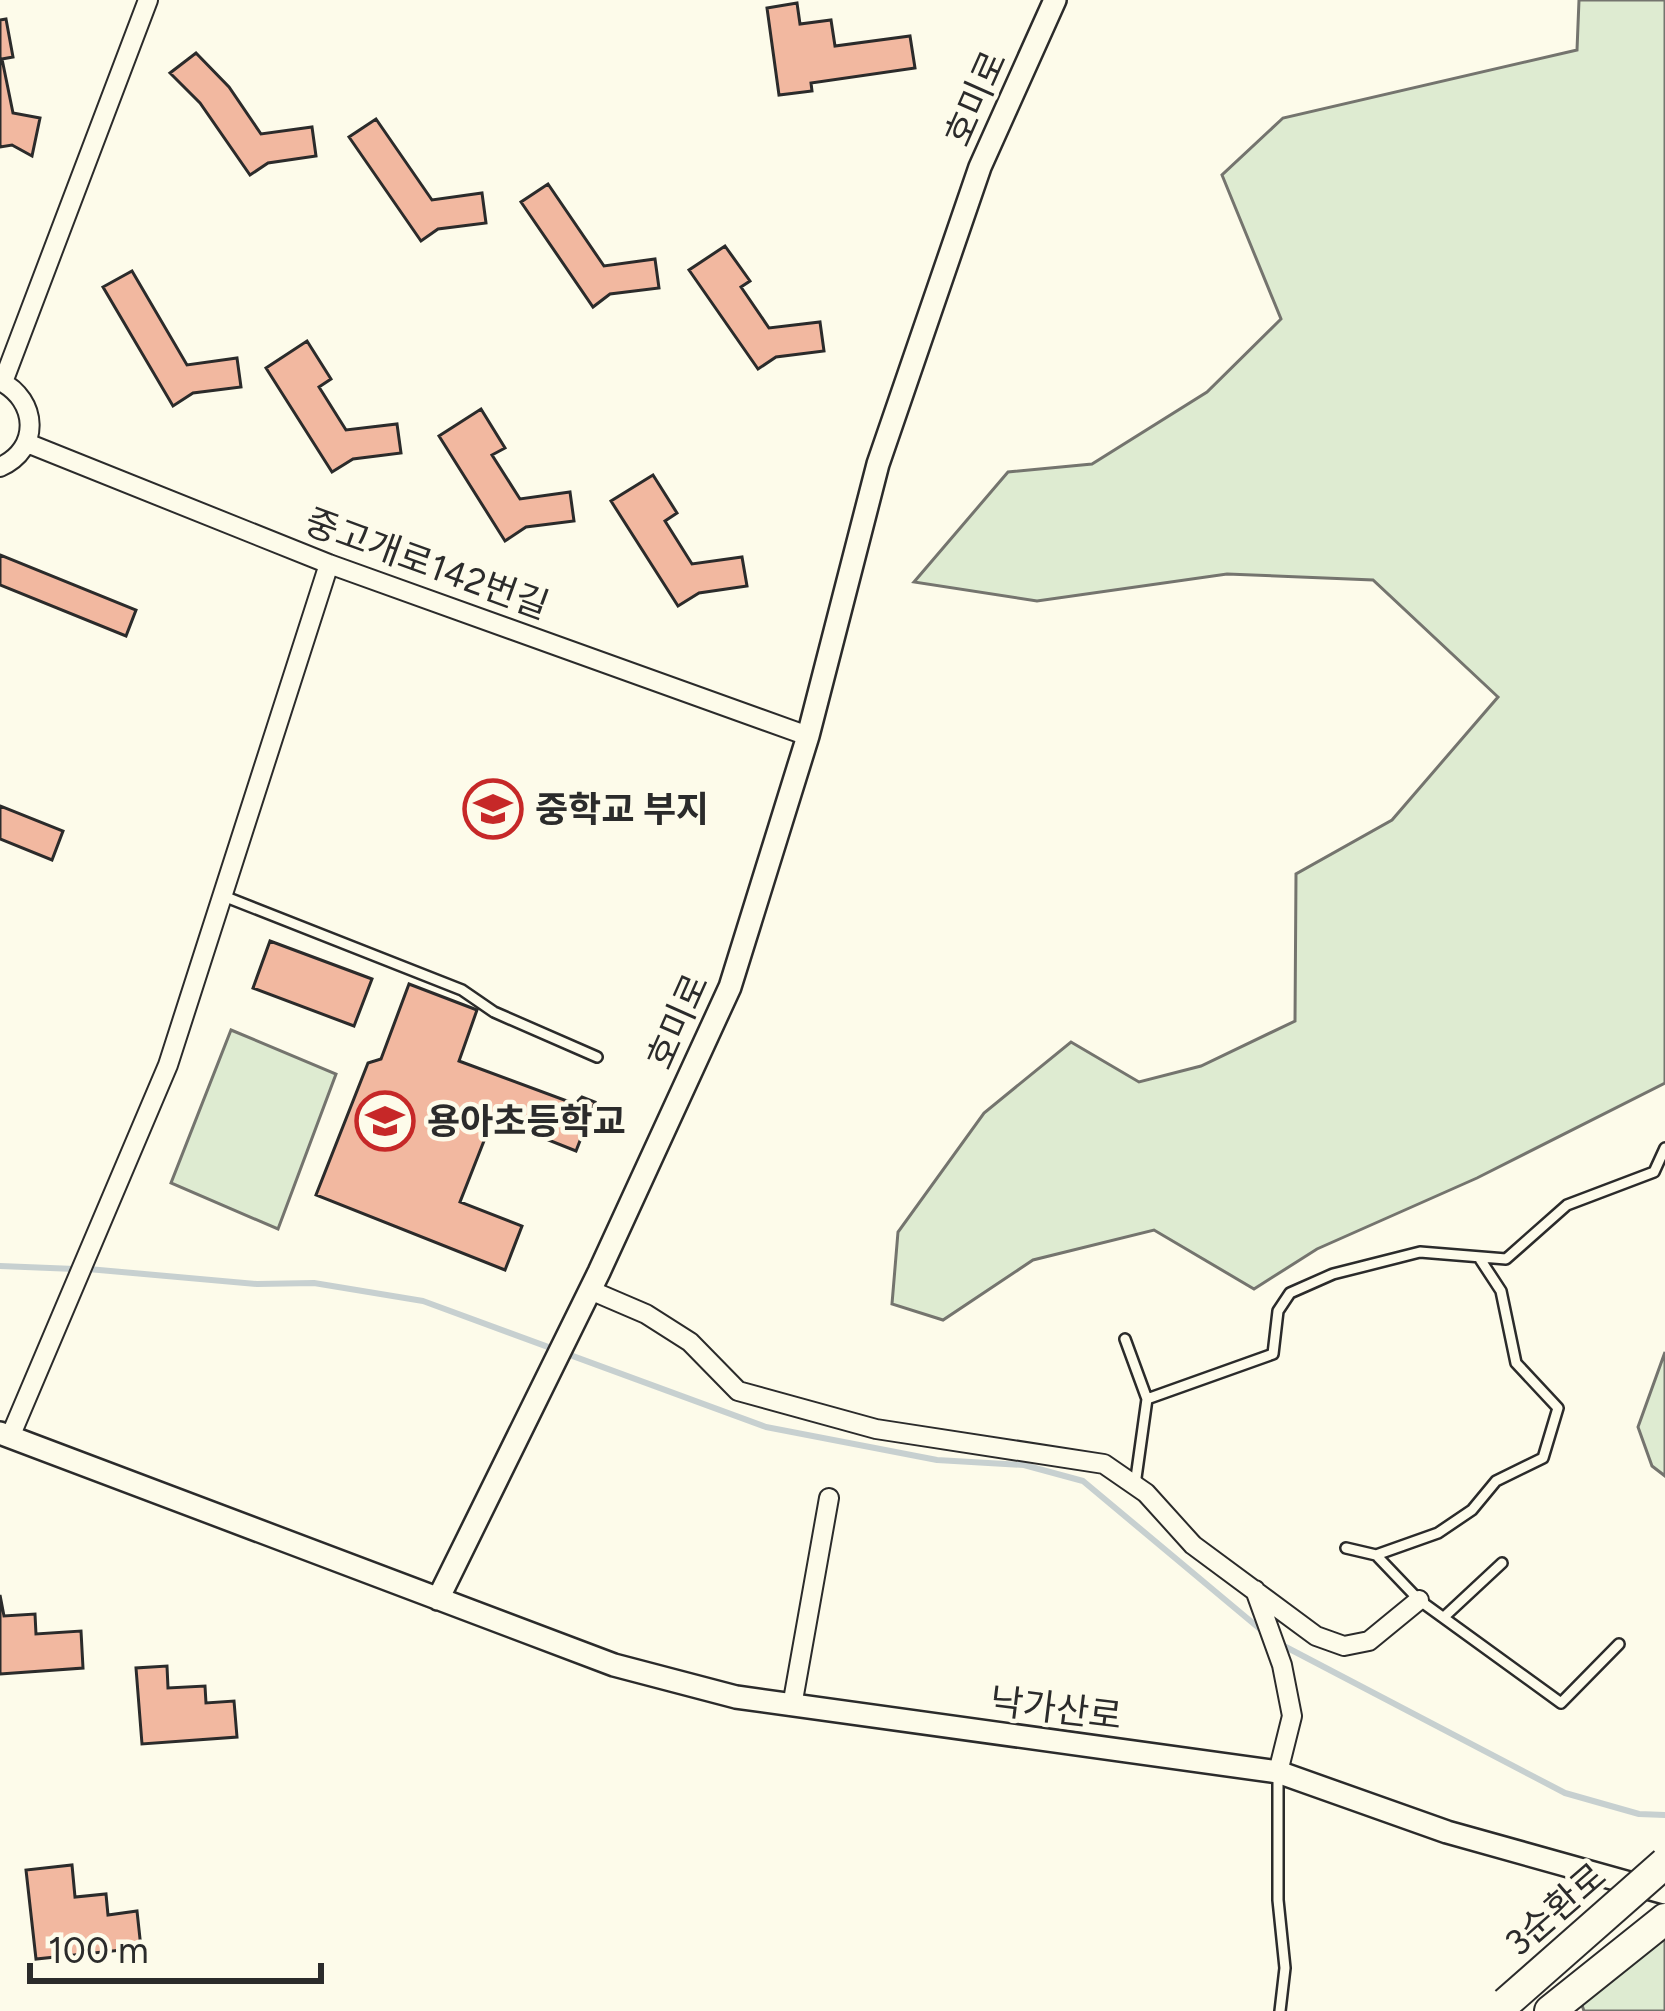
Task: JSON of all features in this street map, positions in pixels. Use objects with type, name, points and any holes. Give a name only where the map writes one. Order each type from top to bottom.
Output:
[{"type":"highway","name":"3순환로","points":[[1500,2007],[1665,1863]]},
{"type":"highway","name":"3순환로","points":[[1550,2011],[1665,1919]]},
{"type":"street","points":[[0,466],[27,443],[30,414],[15,389],[1,381],[148,0]]},
{"type":"street","name":"호미로","points":[[438,1599],[590,1290],[730,987],[808,736],[878,464],[980,167],[1054,0]]},
{"type":"street","name":"중고개로142번길","points":[[27,443],[329,564],[808,736]]},
{"type":"street","points":[[329,564],[226,897],[168,1065],[78,1282],[5,1435],[438,1599]]},
{"type":"street","points":[[590,1290],[646,1314],[690,1342],[738,1391],[876,1429],[1105,1464],[1135,1485],[1193,1545],[1316,1636],[1344,1646],[1369,1641],[1419,1600]]},
{"type":"street","points":[[792,1706],[829,1498]]},
{"type":"street","points":[[1255,1591],[1282,1665],[1292,1716],[1278,1772]]},
{"type":"street","name":"낙가산로","points":[[438,1599],[614,1665],[792,1706],[1278,1772],[1447,1832],[1665,1894]]},
{"type":"lane","points":[[226,897],[462,990],[494,1012],[597,1057]]},
{"type":"lane","points":[[1147,1399],[1274,1354],[1278,1311],[1290,1293],[1333,1274],[1420,1252],[1506,1259],[1567,1205],[1654,1172],[1665,1148]]},
{"type":"lane","points":[[1346,1548],[1376,1555],[1438,1533],[1472,1510],[1496,1481],[1543,1458],[1554,1435],[1558,1408],[1516,1364],[1501,1291],[1480,1259]]},
{"type":"lane","points":[[1125,1339],[1147,1399],[1135,1485]]},
{"type":"lane","points":[[1376,1555],[1419,1600],[1561,1702],[1619,1644]]},
{"type":"lane","points":[[1444,1617],[1502,1563]]},
{"type":"lane","points":[[1278,1772],[1278,1900],[1285,1968],[1280,2011]]},
{"type":"green space","points":[[1579,0],[1665,0],[1665,1083],[1477,1178],[1317,1249],[1254,1289],[1154,1230],[1033,1260],[943,1320],[892,1304],[898,1232],[984,1113],[1071,1042],[1139,1082],[1201,1066],[1295,1021],[1296,874],[1392,820],[1498,697],[1373,580],[1227,574],[1037,601],[914,582],[1008,472],[1092,464],[1207,392],[1281,319],[1222,175],[1283,118],[1577,50]]},
{"type":"green space","points":[[231,1030],[336,1074],[278,1229],[171,1183]]},
{"type":"green space","points":[[1665,1352],[1665,1476],[1652,1466],[1638,1427]]},
{"type":"green space","points":[[1665,1939],[1665,2011],[1584,2011],[1576,1988]]},
{"type":"building","points":[[797,3],[800,24],[831,20],[835,46],[910,36],[915,68],[811,83],[812,91],[779,95],[767,8]]},
{"type":"building","points":[[6,19],[13,57],[2,59],[13,113],[40,118],[32,156],[12,145],[0,147],[0,20]]},
{"type":"building","points":[[196,53],[229,87],[261,134],[312,127],[316,156],[268,163],[250,175],[200,103],[170,73]]},
{"type":"building","points":[[376,119],[432,200],[482,193],[486,223],[438,229],[421,241],[349,137]]},
{"type":"building","points":[[548,184],[604,266],[655,259],[659,288],[610,294],[593,307],[521,202]]},
{"type":"building","points":[[725,246],[750,281],[741,287],[769,328],[820,322],[824,351],[776,357],[758,369],[689,270]]},
{"type":"building","points":[[132,271],[187,365],[237,358],[241,387],[193,393],[173,406],[103,287]]},
{"type":"building","points":[[307,341],[331,379],[319,387],[346,430],[397,424],[401,453],[353,459],[332,472],[266,368]]},
{"type":"building","points":[[481,409],[505,448],[492,455],[520,499],[570,492],[574,521],[526,527],[505,541],[439,436]]},
{"type":"building","points":[[653,475],[677,513],[665,521],[692,564],[742,557],[747,586],[699,593],[678,606],[611,501]]},
{"type":"building","points":[[0,555],[136,610],[126,636],[0,585]]},
{"type":"building","points":[[0,806],[63,831],[52,860],[0,839]]},
{"type":"building","points":[[270,941],[372,979],[354,1026],[253,988]]},
{"type":"building","points":[[409,984],[477,1010],[459,1061],[575,1104],[582,1097],[595,1102],[576,1151],[493,1118],[460,1202],[522,1226],[505,1270],[316,1195],[368,1063],[381,1059]]},
{"type":"building","points":[[0,1595],[4,1616],[35,1614],[36,1634],[81,1631],[83,1668],[0,1674]]},
{"type":"building","points":[[167,1666],[168,1688],[205,1686],[206,1703],[234,1701],[237,1737],[142,1744],[136,1668]]},
{"type":"building","points":[[72,1865],[75,1897],[106,1894],[108,1915],[137,1911],[141,1948],[36,1959],[26,1870]]},
{"type":"waterway","points":[[0,1266],[75,1269]]},
{"type":"waterway","points":[[88,1269],[257,1284],[314,1283],[423,1301],[766,1427],[937,1460],[1024,1465],[1083,1481],[1266,1634]]},
{"type":"waterway","points":[[1282,1645],[1565,1793],[1639,1814],[1665,1815]]},
{"type":"place","name":"중학교 부지","points":[[493,809]]},
{"type":"place","name":"용아초등학교","points":[[385,1121]]}]
